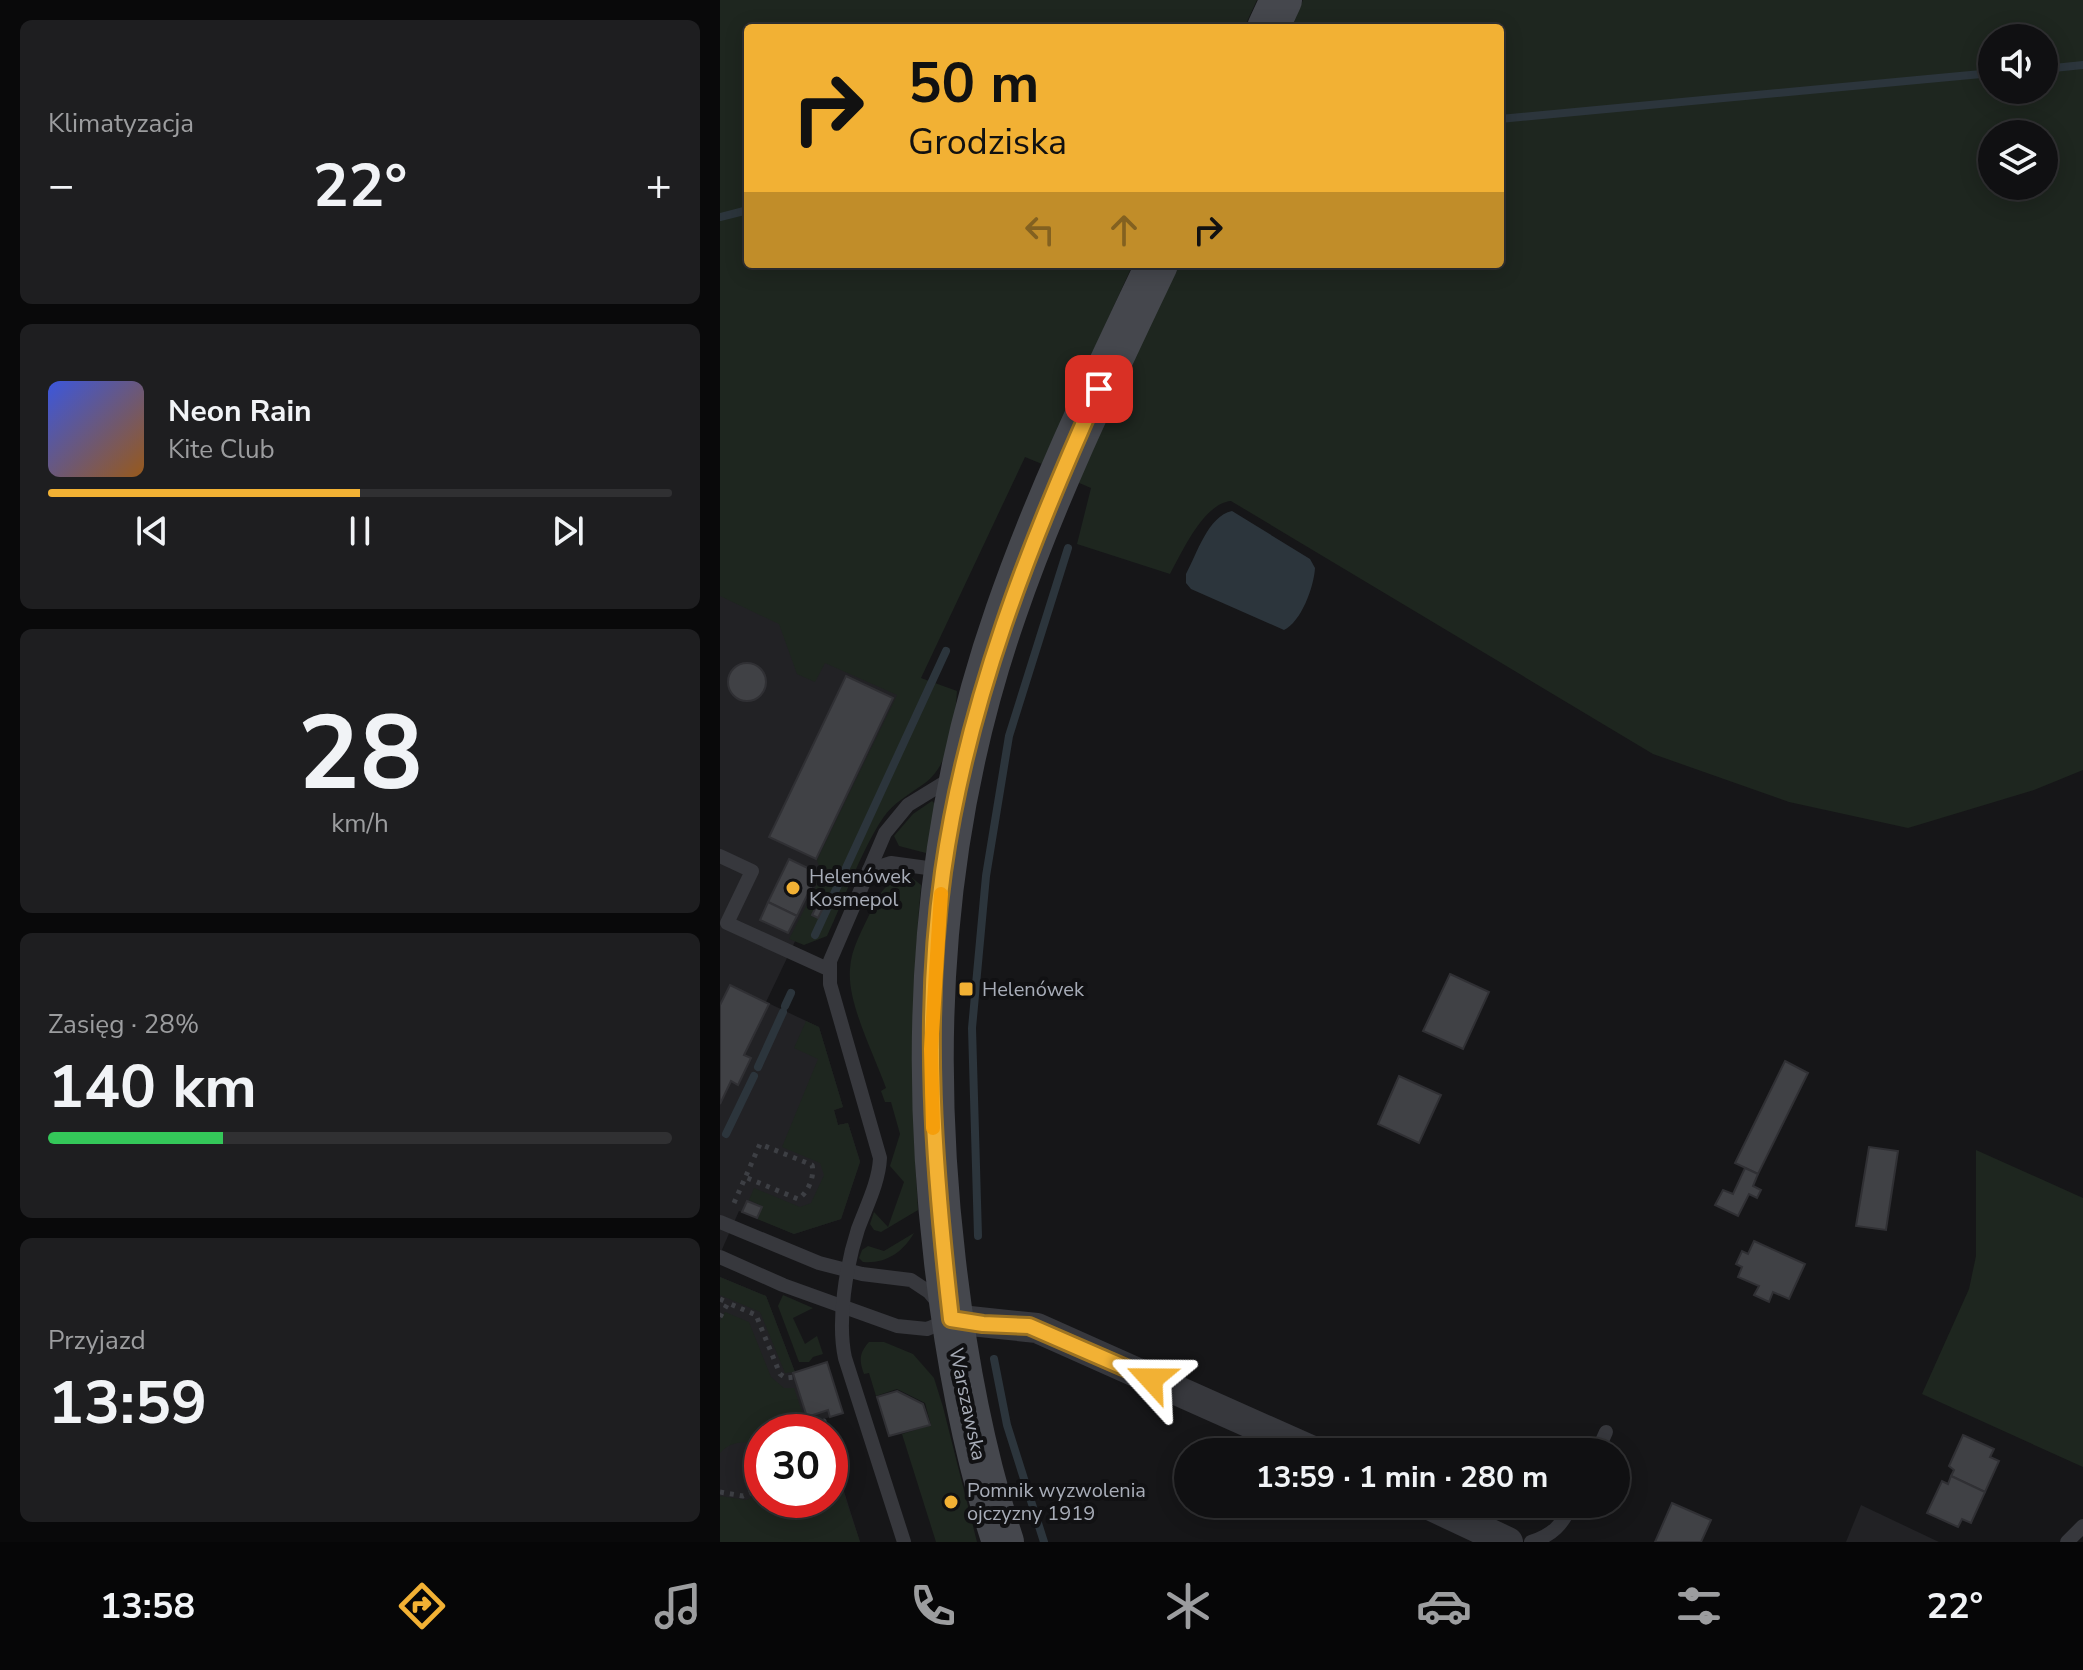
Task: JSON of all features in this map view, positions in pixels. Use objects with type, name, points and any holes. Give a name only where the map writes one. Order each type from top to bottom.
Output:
[{"type":"main road","points":[[1270,24],[1281,0]]},
{"type":"main road","points":[[951,1319],[932,1119],[933,995],[943,870],[962,772],[996,643],[1028,551],[1155,268]]},
{"type":"main road","name":"Warszawska","points":[[951,1319],[969,1418],[1003,1542]]},
{"type":"street","name":"Warszawska","points":[[951,1319],[1043,1330],[1284,1438]]},
{"type":"street","points":[[1457,1518],[1508,1542]]},
{"type":"lane","points":[[904,1542],[845,1358],[841,1333],[848,1271],[857,1233],[878,1174],[880,1158],[830,984],[830,970],[839,936],[885,833],[908,805],[962,772]]},
{"type":"lane","points":[[720,856],[752,871],[727,923],[830,970]]},
{"type":"lane","points":[[869,870],[891,863],[943,870]]},
{"type":"lane","points":[[720,1222],[802,1258],[848,1271],[911,1280],[929,1292],[951,1319],[927,1329],[884,1322],[720,1257]]},
{"type":"lane","points":[[1603,1438],[1606,1432]]},
{"type":"lane","points":[[1531,1542],[1547,1537],[1558,1529],[1564,1518]]},
{"type":"lane","points":[[2067,1542],[2083,1526]]},
{"type":"path","points":[[734,1203],[745,1177],[760,1144],[812,1165],[814,1173],[804,1196],[798,1199],[745,1177]]},
{"type":"path","points":[[720,1299],[756,1315],[780,1374],[786,1378],[795,1377]]},
{"type":"path","points":[[720,1317],[728,1303]]},
{"type":"path","points":[[720,1492],[744,1496]]},
{"type":"shaded area","points":[[720,0],[1257,0],[1246,24],[744,24],[744,268],[1131,268],[1042,464],[1025,457],[921,678],[957,691],[953,728],[946,754],[933,775],[883,818],[860,860],[827,936],[804,945],[789,939],[822,875],[817,860],[897,695],[825,663],[815,682],[797,674],[779,624],[720,596]]},
{"type":"shaded area","points":[[1303,0],[2083,0],[2083,770],[2034,790],[1908,828],[1789,802],[1653,754],[1231,501],[1221,504],[1203,519],[1170,574],[1077,544],[1091,488],[1077,482],[1176,268],[1504,268],[1504,24],[1292,24]]},
{"type":"shaded area","points":[[1232,511],[1310,559],[1315,568],[1306,603],[1296,620],[1284,630],[1191,589],[1186,583],[1186,574],[1210,528],[1216,520]]},
{"type":"shaded area","points":[[720,584],[921,678],[766,1002],[819,1027],[843,1107],[834,1110],[838,1125],[848,1123],[860,1161],[841,1219],[794,1234],[739,1211],[720,1254]]},
{"type":"shaded area","points":[[932,801],[937,806],[926,853],[899,846],[894,836],[913,814]]},
{"type":"shaded area","points":[[911,877],[921,885],[913,1048],[918,1210],[881,1232],[874,1230],[870,1224],[874,1212],[888,1227],[904,1182],[890,1166],[900,1134],[891,1102],[885,1102],[881,1091],[886,1088],[857,1013],[850,969],[858,939],[882,892],[890,883]]},
{"type":"shaded area","points":[[806,1021],[819,1027],[843,1107],[834,1110],[838,1125],[848,1123],[860,1162],[841,1219],[794,1234],[757,1219],[762,1206],[749,1200],[754,1188],[800,1207],[811,1203],[824,1175],[820,1163],[782,1147],[818,1059],[794,1048]]},
{"type":"shaded area","points":[[1976,1150],[2083,1198],[2083,1467],[1922,1394],[1969,1289],[1976,1256]]},
{"type":"shaded area","points":[[914,1233],[905,1246],[886,1259],[863,1262],[859,1258],[868,1246],[884,1251]]},
{"type":"shaded area","points":[[720,1277],[766,1296],[795,1372],[806,1414],[744,1414],[744,1518],[848,1518],[848,1504],[860,1542],[720,1542]]},
{"type":"shaded area","points":[[720,1277],[766,1296],[795,1372],[785,1373],[760,1312],[720,1295]]},
{"type":"shaded area","points":[[783,1295],[813,1308],[793,1318],[805,1344],[817,1336],[823,1354],[809,1362],[799,1362],[778,1306]]},
{"type":"shaded area","points":[[725,1312],[749,1322],[771,1377],[784,1388],[794,1388],[803,1414],[744,1414],[744,1442],[720,1453],[720,1321]]},
{"type":"shaded area","points":[[869,1342],[884,1342],[913,1354],[934,1378],[977,1542],[936,1542],[902,1434],[931,1425],[925,1403],[897,1389],[876,1396],[869,1373],[864,1374],[861,1365],[863,1350]]},
{"type":"shaded area","points":[[720,1496],[744,1500],[744,1518],[848,1518],[848,1506],[860,1542],[720,1542]]},
{"type":"shaded area","points":[[1861,1505],[1939,1542],[1846,1542]]},
{"type":"building","points":[[747,663],[761,668],[766,682],[761,696],[747,701],[733,696],[728,682],[733,668]]},
{"type":"building","points":[[846,676],[893,698],[816,859],[769,837]]},
{"type":"building","name":"Helenówek Kosmepol","points":[[789,859],[818,873],[797,916],[768,902]]},
{"type":"building","points":[[819,901],[825,904],[818,918],[812,915]]},
{"type":"building","points":[[768,902],[797,916],[788,933],[760,920]]},
{"type":"building","points":[[1450,974],[1489,992],[1463,1049],[1423,1031]]},
{"type":"building","points":[[730,985],[769,1004],[744,1055],[751,1058],[738,1085],[731,1081],[720,1104],[720,1005]]},
{"type":"building","points":[[1785,1061],[1808,1073],[1758,1174],[1735,1163]]},
{"type":"building","points":[[1399,1076],[1441,1095],[1419,1143],[1378,1124]]},
{"type":"building","points":[[1869,1147],[1898,1151],[1886,1230],[1856,1226]]},
{"type":"building","points":[[1745,1168],[1758,1174],[1753,1186],[1761,1190],[1757,1198],[1749,1194],[1738,1216],[1715,1205],[1723,1190],[1733,1194]]},
{"type":"building","points":[[747,1201],[762,1207],[757,1218],[742,1212]]},
{"type":"building","points":[[1754,1241],[1805,1264],[1789,1299],[1773,1292],[1769,1302],[1754,1295],[1759,1286],[1738,1277],[1742,1267],[1736,1264],[1742,1251],[1748,1254]]},
{"type":"building","points":[[827,1362],[843,1413],[829,1414],[828,1410],[806,1414],[793,1373]]},
{"type":"building","points":[[897,1391],[923,1404],[930,1425],[889,1436],[877,1397]]},
{"type":"building","points":[[1963,1435],[1994,1449],[1990,1457],[1999,1461],[1985,1492],[1951,1476],[1954,1470],[1949,1466]]},
{"type":"building","points":[[1951,1476],[1985,1492],[1971,1523],[1962,1519],[1958,1527],[1927,1513],[1942,1481],[1948,1484]]},
{"type":"building","points":[[1672,1503],[1711,1520],[1701,1542],[1655,1542]]},
{"type":"waterway","points":[[2058,68],[2083,65]]},
{"type":"waterway","points":[[1504,119],[1978,74]]},
{"type":"waterway","points":[[720,217],[744,211]]},
{"type":"waterway","points":[[978,1236],[972,1028],[986,876],[1009,736],[1068,548]]},
{"type":"waterway","points":[[815,935],[946,651]]},
{"type":"waterway","points":[[785,1006],[791,993]]},
{"type":"waterway","points":[[758,1067],[783,1012]]},
{"type":"waterway","points":[[726,1134],[754,1076]]},
{"type":"waterway","points":[[994,1359],[1007,1425],[1044,1542]]},
{"type":"slow traffic","points":[[933,1128],[931,1049],[941,894]]},
{"type":"place","name":"Helenówek Kosmepol","points":[[793,888]]},
{"type":"place","name":"Helenówek","points":[[966,989]]},
{"type":"place","name":"Pomnik wyzwolenia ojczyzny 1919","points":[[951,1502]]},
{"type":"route","points":[[1099,389],[1028,551],[996,643],[962,772],[942,880],[931,1049],[932,1119],[951,1319],[1043,1330],[1151,1379]]}]
